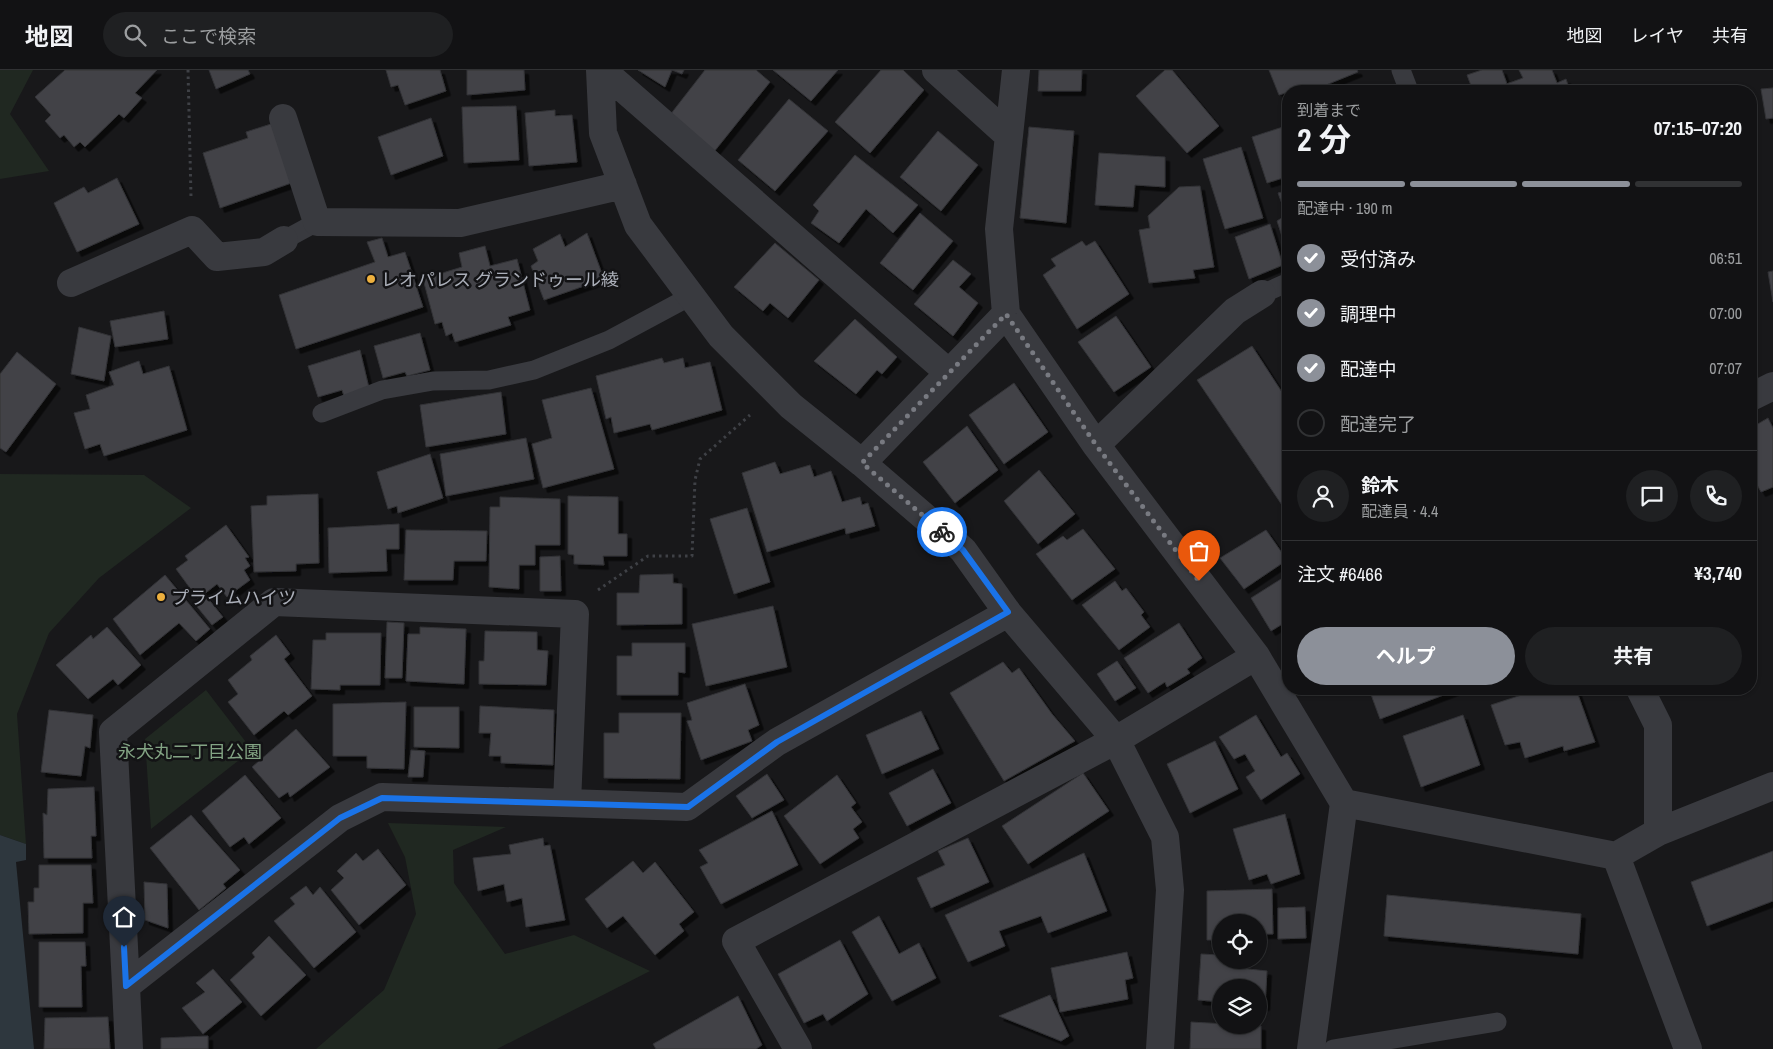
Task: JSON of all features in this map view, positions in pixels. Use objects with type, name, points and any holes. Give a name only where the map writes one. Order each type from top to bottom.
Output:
[{"type":"street","points":[[601,70],[603,133],[638,225],[721,336],[790,406],[862,463],[963,550],[1008,612],[1116,740],[1165,837],[1170,890],[1160,1049]]},
{"type":"street","points":[[601,70],[949,373]]},
{"type":"street","points":[[936,70],[1009,136]]},
{"type":"street","points":[[1016,70],[999,229],[1006,314],[1096,445],[1256,656],[1344,804],[1311,1049]]},
{"type":"street","points":[[283,118],[317,222],[460,223],[623,185]]},
{"type":"street","points":[[71,284],[192,230],[217,257],[264,252],[284,240]]},
{"type":"street","points":[[1096,445],[1235,311],[1262,294]]},
{"type":"street","points":[[862,463],[1006,314]]},
{"type":"street","points":[[1757,394],[1773,386]]},
{"type":"street","points":[[129,1049],[113,732],[274,602],[575,614],[567,804]]},
{"type":"street","points":[[126,986],[340,818],[382,798],[688,807],[777,742],[1008,612]]},
{"type":"street","points":[[798,1049],[736,941],[1116,740],[1256,656]]},
{"type":"street","points":[[1643,695],[1658,725],[1658,832]]},
{"type":"street","points":[[1344,804],[1616,856],[1658,832],[1773,786]]},
{"type":"street","points":[[1616,856],[1688,1049]]},
{"type":"lane","points":[[1401,70],[1407,85]]},
{"type":"lane","points":[[284,240],[317,222]]},
{"type":"lane","points":[[1262,294],[1282,285]]},
{"type":"lane","points":[[322,413],[382,390],[433,381],[489,380],[534,370],[609,340],[691,296]]},
{"type":"lane","points":[[1333,1049],[1497,1022]]},
{"type":"path","points":[[188,70],[192,230]]},
{"type":"path","points":[[575,614],[593,593],[648,556],[692,556],[695,480],[700,459],[777,392]]},
{"type":"green space","points":[[0,70],[33,70],[10,114],[49,171],[0,179]]},
{"type":"green space","points":[[0,474],[144,475],[191,508],[99,578],[49,633],[17,714],[26,844],[0,835]]},
{"type":"green space","name":"永犬丸二丁目公園","points":[[206,690],[252,750],[151,829],[145,739]]},
{"type":"green space","points":[[388,823],[506,827],[453,850],[454,883],[505,954],[574,935],[650,971],[497,1049],[316,1049],[384,990],[416,914],[405,857]]},
{"type":"shaded area","points":[[0,835],[26,844],[26,860],[16,862],[34,1049],[0,1049]]},
{"type":"building","points":[[65,70],[157,70],[135,93],[142,98],[124,118],[119,114],[85,147],[80,142],[74,147],[64,135],[60,138],[45,121],[51,115],[35,97]]},
{"type":"building","points":[[209,70],[248,70],[250,74],[216,89]]},
{"type":"building","points":[[386,70],[440,70],[446,91],[405,105],[398,85],[391,87]]},
{"type":"building","points":[[467,70],[524,70],[525,90],[467,95]]},
{"type":"building","points":[[638,70],[672,70],[665,87]]},
{"type":"building","points":[[672,70],[684,70],[682,74]]},
{"type":"building","points":[[705,70],[756,70],[770,82],[713,153],[670,115]]},
{"type":"building","points":[[773,70],[838,70],[811,101]]},
{"type":"building","points":[[881,70],[903,70],[924,90],[870,153],[835,122]]},
{"type":"building","points":[[1039,70],[1082,70],[1081,91],[1038,91]]},
{"type":"building","points":[[1165,70],[1172,70],[1219,126],[1187,153],[1136,96]]},
{"type":"building","points":[[1269,70],[1357,70],[1358,72],[1326,85],[1282,85],[1282,94],[1279,95]]},
{"type":"building","points":[[1482,70],[1502,70],[1507,84],[1471,85],[1467,75]]},
{"type":"building","points":[[1519,70],[1552,70],[1557,83],[1566,79],[1568,85],[1504,85],[1523,78]]},
{"type":"building","points":[[1773,88],[1773,118],[1766,119],[1761,89]]},
{"type":"building","points":[[789,99],[828,131],[775,191],[738,160]]},
{"type":"building","points":[[516,106],[519,160],[464,163],[462,107]]},
{"type":"building","points":[[555,110],[555,116],[572,115],[577,162],[529,166],[525,113]]},
{"type":"building","points":[[431,118],[443,156],[391,175],[378,137]]},
{"type":"building","points":[[271,124],[297,181],[220,208],[203,153],[248,138],[246,132]]},
{"type":"building","points":[[1029,127],[1074,131],[1066,223],[1020,218]]},
{"type":"building","points":[[1282,127],[1282,178],[1267,183],[1252,137]]},
{"type":"building","points":[[938,131],[978,165],[941,211],[900,177]]},
{"type":"building","points":[[1241,147],[1263,218],[1225,229],[1203,159]]},
{"type":"building","points":[[1099,153],[1165,157],[1165,187],[1135,185],[1133,207],[1095,205]]},
{"type":"building","points":[[855,155],[918,205],[893,233],[866,209],[839,243],[811,223],[819,211],[813,205]]},
{"type":"building","points":[[117,178],[139,224],[77,252],[54,203],[84,187],[88,193]]},
{"type":"building","points":[[1200,186],[1214,267],[1193,270],[1195,278],[1149,283],[1139,230],[1150,228],[1148,216],[1179,187]]},
{"type":"building","points":[[1282,192],[1282,204],[1278,193]]},
{"type":"building","points":[[920,213],[953,241],[913,290],[880,263]]},
{"type":"building","points":[[1282,218],[1282,236],[1277,221]]},
{"type":"building","points":[[1270,224],[1282,265],[1249,279],[1235,237]]},
{"type":"building","points":[[587,233],[604,279],[544,300],[531,266],[538,261],[533,249],[560,234],[565,247]]},
{"type":"building","name":"レオパレス グランドゥール綾","points":[[382,238],[388,257],[405,252],[423,307],[296,349],[279,295],[375,262],[367,242]]},
{"type":"building","points":[[1082,241],[1086,246],[1095,241],[1129,294],[1077,329],[1043,275],[1056,266],[1051,259]]},
{"type":"building","points":[[775,243],[819,280],[788,318],[770,303],[763,311],[734,287]]},
{"type":"building","points":[[485,246],[490,266],[517,259],[530,310],[508,317],[511,325],[455,342],[452,333],[446,336],[442,322],[435,324],[423,279],[462,267],[459,253]]},
{"type":"building","points":[[953,260],[971,274],[959,287],[978,303],[953,336],[914,304]]},
{"type":"building","points":[[1773,271],[1773,302],[1768,272]]},
{"type":"building","points":[[164,311],[168,339],[115,347],[110,321]]},
{"type":"building","points":[[1116,316],[1151,367],[1114,392],[1078,342]]},
{"type":"building","points":[[855,319],[897,357],[882,374],[877,370],[856,394],[814,361]]},
{"type":"building","points":[[79,327],[111,336],[104,381],[71,374]]},
{"type":"building","points":[[420,333],[430,370],[407,376],[405,372],[383,378],[374,346]]},
{"type":"building","points":[[1252,346],[1282,392],[1282,505],[1197,380]]},
{"type":"building","points":[[360,350],[369,388],[344,396],[342,390],[318,397],[308,366]]},
{"type":"building","points":[[17,352],[56,384],[6,452],[0,448],[0,374]]},
{"type":"building","points":[[662,358],[664,363],[683,358],[685,368],[710,362],[722,410],[652,430],[650,424],[614,433],[611,417],[606,419],[596,376]]},
{"type":"building","points":[[139,361],[143,374],[169,366],[187,430],[104,456],[100,444],[85,449],[74,413],[90,409],[86,395],[114,385],[109,372]]},
{"type":"building","points":[[1014,383],[1048,432],[1004,464],[969,415]]},
{"type":"building","points":[[591,388],[614,469],[543,488],[532,444],[552,438],[542,400]]},
{"type":"building","points":[[501,392],[506,434],[426,447],[420,405]]},
{"type":"building","points":[[1768,418],[1773,428],[1773,487],[1761,492],[1757,485],[1757,424]]},
{"type":"building","points":[[967,426],[998,470],[955,503],[923,462]]},
{"type":"building","points":[[526,438],[534,479],[446,496],[440,454]]},
{"type":"building","points":[[430,454],[443,498],[398,513],[397,506],[388,509],[377,472]]},
{"type":"building","points":[[775,462],[780,474],[810,465],[814,477],[831,471],[842,502],[860,497],[862,505],[868,503],[875,526],[846,534],[845,528],[767,552],[742,473]]},
{"type":"building","points":[[1039,470],[1075,514],[1038,544],[1004,501]]},
{"type":"building","points":[[318,494],[319,563],[296,564],[296,571],[254,572],[251,506],[267,505],[267,496]]},
{"type":"building","points":[[568,496],[618,497],[618,534],[627,534],[627,556],[603,556],[604,565],[574,564],[574,555],[568,554]]},
{"type":"building","points":[[500,497],[560,499],[560,545],[535,545],[535,565],[519,565],[519,589],[489,587],[490,507],[500,507]]},
{"type":"building","points":[[747,508],[770,582],[734,594],[710,519]]},
{"type":"building","points":[[399,524],[399,549],[386,549],[387,571],[329,573],[328,528]]},
{"type":"building","points":[[226,525],[249,557],[245,558],[250,566],[244,570],[250,580],[227,597],[217,584],[198,599],[176,569],[188,560],[185,556]]},
{"type":"building","points":[[1083,529],[1115,569],[1072,600],[1036,554],[1063,536],[1067,540]]},
{"type":"building","points":[[406,530],[487,531],[486,561],[454,561],[453,580],[404,580]]},
{"type":"building","points":[[1266,530],[1282,553],[1282,563],[1244,589],[1220,558]]},
{"type":"building","points":[[560,556],[561,591],[540,591],[540,557]]},
{"type":"building","points":[[673,574],[673,583],[682,584],[682,624],[617,625],[617,593],[639,593],[640,575]]},
{"type":"building","name":"プライムハイツ","points":[[165,575],[210,629],[196,641],[179,623],[140,655],[113,619]]},
{"type":"building","points":[[1282,578],[1282,624],[1271,631],[1251,598]]},
{"type":"building","points":[[1115,581],[1122,591],[1126,588],[1144,612],[1141,615],[1150,627],[1119,650],[1082,605]]},
{"type":"building","points":[[206,596],[223,617],[212,625],[194,603]]},
{"type":"building","points":[[773,606],[787,667],[706,686],[692,624]]},
{"type":"building","points":[[387,622],[404,623],[402,678],[385,678]]},
{"type":"building","points":[[1179,623],[1202,658],[1187,669],[1190,673],[1167,687],[1165,682],[1148,693],[1124,658]]},
{"type":"building","points":[[107,627],[141,665],[118,685],[113,679],[88,699],[56,665],[91,635],[93,639]]},
{"type":"building","points":[[420,627],[466,629],[464,684],[406,681],[408,634],[420,634]]},
{"type":"building","points":[[485,631],[537,632],[537,650],[548,651],[546,685],[479,684],[479,661],[484,661]]},
{"type":"building","points":[[326,633],[381,633],[380,685],[340,685],[340,690],[311,689],[313,640],[326,640]]},
{"type":"building","points":[[276,635],[290,654],[284,659],[312,696],[288,715],[284,711],[254,735],[228,702],[238,694],[228,680],[252,660],[250,656]]},
{"type":"building","points":[[632,643],[685,643],[685,673],[678,672],[678,695],[617,695],[617,656],[632,656]]},
{"type":"building","points":[[1117,661],[1136,688],[1115,701],[1097,674]]},
{"type":"building","points":[[1003,662],[1012,673],[1019,668],[1052,714],[1075,741],[1004,781],[950,693]]},
{"type":"building","points":[[745,684],[759,725],[748,730],[752,741],[701,760],[687,721],[692,720],[687,703]]},
{"type":"building","points":[[1371,695],[1443,695],[1380,719]]},
{"type":"building","points":[[1522,695],[1578,695],[1595,742],[1564,751],[1563,746],[1525,758],[1520,742],[1505,745],[1491,705]]},
{"type":"building","points":[[406,702],[404,769],[367,768],[367,756],[333,756],[333,704]]},
{"type":"building","points":[[480,706],[554,710],[553,765],[501,763],[501,756],[489,756],[491,733],[479,733]]},
{"type":"building","points":[[414,707],[459,707],[459,748],[414,747]]},
{"type":"building","points":[[49,710],[93,715],[90,748],[85,746],[81,776],[41,772]]},
{"type":"building","points":[[921,711],[939,749],[882,774],[866,735]]},
{"type":"building","points":[[619,713],[681,713],[680,779],[604,778],[604,733],[619,733]]},
{"type":"building","points":[[1256,715],[1281,757],[1287,753],[1300,774],[1261,800],[1246,777],[1255,771],[1245,754],[1234,759],[1219,737]]},
{"type":"building","points":[[1463,715],[1480,765],[1421,787],[1403,736]]},
{"type":"building","points":[[296,729],[330,767],[290,797],[288,792],[279,798],[252,767]]},
{"type":"building","points":[[1215,741],[1238,789],[1190,813],[1167,764]]},
{"type":"building","points":[[411,750],[425,751],[423,777],[408,777]]},
{"type":"building","points":[[933,769],[951,803],[907,826],[889,793]]},
{"type":"building","points":[[1083,773],[1109,811],[1028,864],[1002,826]]},
{"type":"building","points":[[767,774],[784,800],[752,818],[736,796]]},
{"type":"building","points":[[245,775],[281,818],[249,844],[244,837],[230,847],[202,811]]},
{"type":"building","points":[[837,775],[856,803],[851,807],[862,822],[853,829],[859,838],[820,864],[784,816]]},
{"type":"building","points":[[94,787],[96,836],[91,836],[92,858],[44,858],[43,813],[47,815],[48,789]]},
{"type":"building","points":[[772,811],[798,865],[721,904],[700,867],[708,863],[699,850]]},
{"type":"building","points":[[1285,814],[1300,874],[1271,884],[1267,874],[1249,880],[1233,829]]},
{"type":"building","points":[[191,815],[240,870],[223,884],[226,888],[199,910],[150,848]]},
{"type":"building","points":[[543,838],[544,846],[550,845],[565,920],[526,927],[522,898],[507,902],[504,884],[478,891],[473,858],[511,854],[509,845]]},
{"type":"building","points":[[968,838],[989,882],[931,908],[917,878],[945,865],[938,851]]},
{"type":"building","points":[[378,849],[406,885],[359,925],[331,890],[344,878],[337,871],[356,853],[363,861]]},
{"type":"building","points":[[1773,851],[1773,901],[1707,926],[1691,882]]},
{"type":"building","points":[[1084,853],[1107,911],[1048,933],[1041,916],[999,931],[1005,946],[968,962],[945,915]]},
{"type":"building","points":[[633,861],[643,873],[655,862],[694,912],[679,924],[684,931],[655,955],[623,916],[607,928],[585,899]]},
{"type":"building","points":[[39,865],[91,865],[93,903],[83,903],[83,933],[29,934],[28,902],[34,902],[34,888],[39,888]]},
{"type":"building","points":[[144,882],[167,884],[168,928],[145,920]]},
{"type":"building","points":[[306,886],[313,895],[320,887],[356,932],[314,968],[274,921],[295,904],[290,898]]},
{"type":"building","points":[[1272,889],[1273,934],[1267,934],[1267,914],[1212,914],[1212,940],[1207,940],[1207,891]]},
{"type":"building","points":[[1387,895],[1581,914],[1578,954],[1384,936]]},
{"type":"building","points":[[1305,907],[1306,938],[1278,939],[1278,908]]},
{"type":"building","points":[[879,916],[899,954],[919,943],[936,978],[892,1001],[852,932]]},
{"type":"building","points":[[269,936],[306,975],[261,1016],[230,980],[255,957],[252,953]]},
{"type":"building","points":[[840,940],[868,994],[827,1021],[823,1014],[804,1023],[778,974]]},
{"type":"building","points":[[39,942],[85,942],[86,966],[81,966],[82,1007],[39,1007]]},
{"type":"building","points":[[1127,952],[1133,978],[1125,980],[1128,999],[1060,1012],[1051,968]]},
{"type":"building","points":[[1201,954],[1212,955],[1212,969],[1267,971],[1267,979],[1212,979],[1212,1001],[1198,1000]]},
{"type":"building","points":[[213,969],[242,1002],[203,1034],[182,1008],[205,992],[196,983]]},
{"type":"building","points":[[1050,995],[1069,1036],[1061,1041],[999,1016]]},
{"type":"building","points":[[738,996],[762,1045],[756,1049],[656,1049],[653,1044]]},
{"type":"building","points":[[108,1017],[110,1049],[44,1049],[45,1018]]},
{"type":"building","points":[[1191,1022],[1212,1023],[1212,1034],[1261,1034],[1261,1049],[1190,1049]]},
{"type":"building","points":[[208,1036],[208,1049],[161,1049],[161,1038]]},
{"type":"way so far","points":[[942,532],[862,463],[1006,314],[1096,445],[1199,581]]},
{"type":"place","name":"レオパレス グランドゥール綾","points":[[371,279]]},
{"type":"place","name":"プライムハイツ","points":[[161,597]]},
{"type":"route","points":[[124,947],[126,986],[340,818],[382,798],[688,807],[777,742],[1008,612],[963,550],[942,532]]}]
